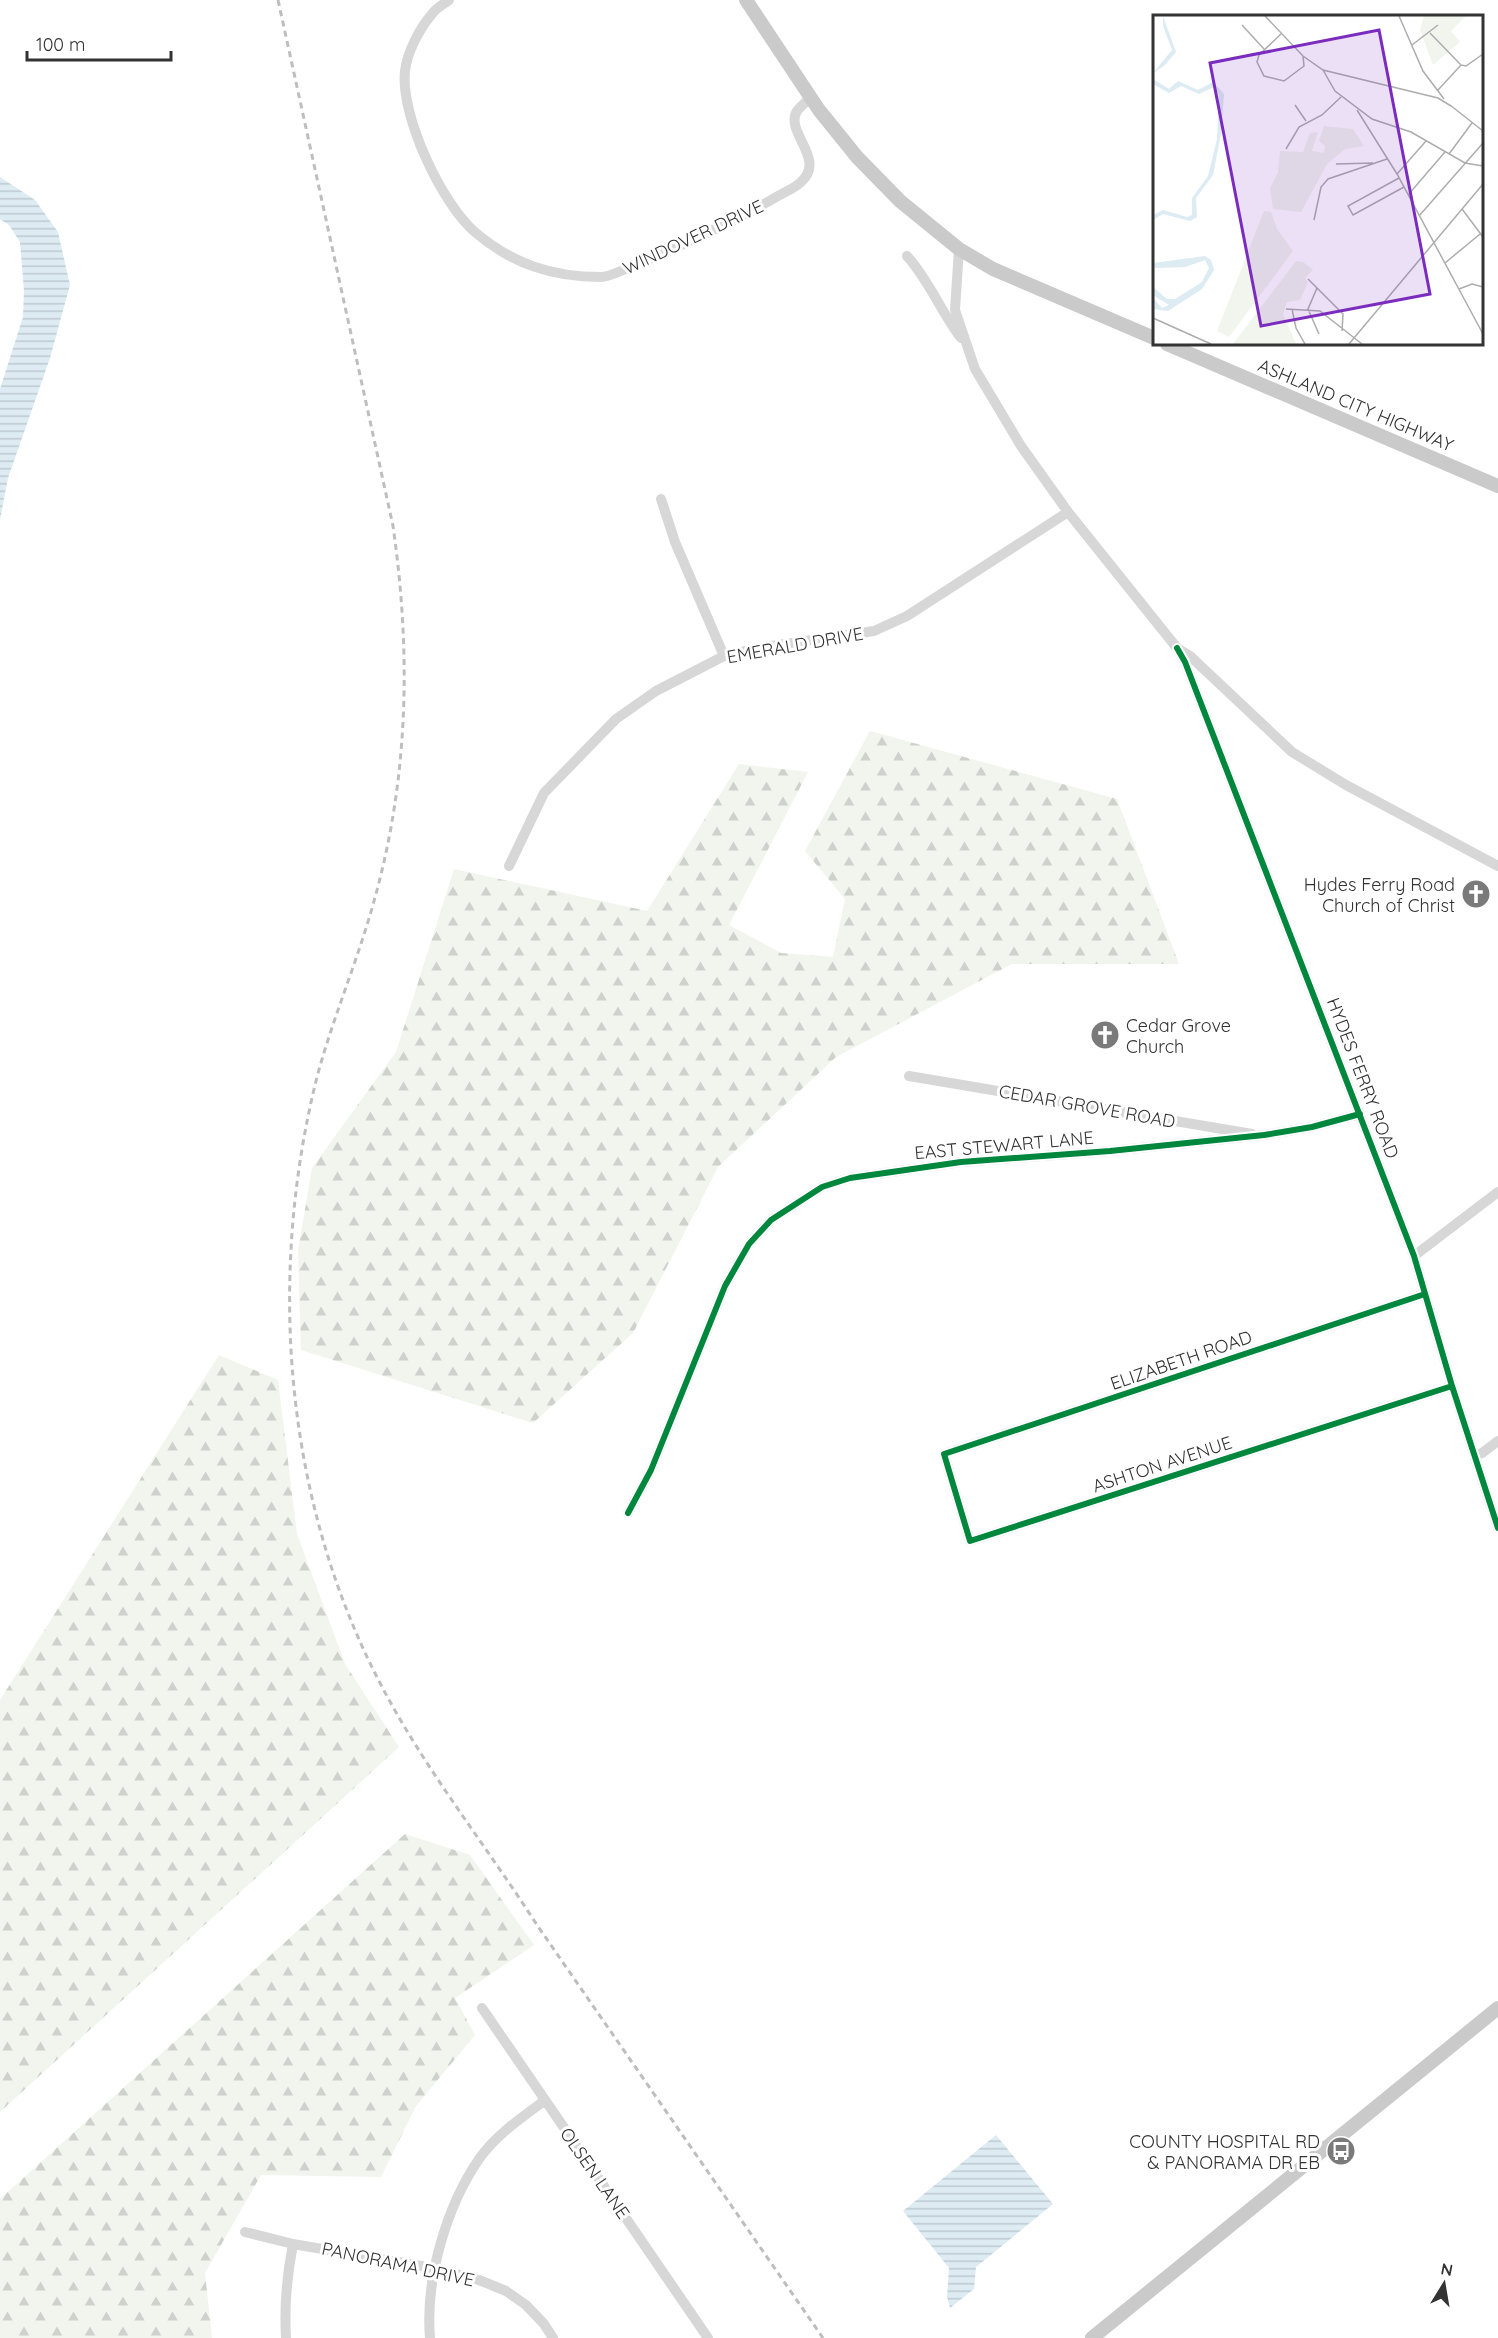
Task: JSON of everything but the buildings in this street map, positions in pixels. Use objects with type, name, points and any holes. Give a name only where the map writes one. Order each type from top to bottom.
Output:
[{"type":"main road","points":[[746,0],[810,98],[857,157],[900,201],[959,249],[993,269],[1153,337]]},
{"type":"main road","name":"ASHLAND CITY HIGHWAY","points":[[1169,345],[1498,486]]},
{"type":"main road","points":[[1092,2338],[1498,2008]]},
{"type":"street","name":"WINDOVER DRIVE","points":[[449,0],[432,12],[413,44],[405,71],[413,125],[442,189],[460,216],[474,232],[526,265],[561,274],[604,277],[648,261],[752,211],[802,182],[809,169],[809,155],[794,124],[796,112],[810,98]]},
{"type":"street","points":[[959,249],[955,310],[975,369],[1021,446],[1068,512],[1177,648],[1190,656],[1292,752],[1346,785],[1498,866]]},
{"type":"street","points":[[907,256],[915,264],[947,319],[967,346]]},
{"type":"street","points":[[661,499],[675,542],[724,656]]},
{"type":"street","name":"EMERALD DRIVE","points":[[509,866],[544,794],[616,718],[656,691],[724,656],[757,648],[874,631],[906,616],[1068,512]]},
{"type":"street","name":"HYDES FERRY ROAD","points":[[1177,648],[1185,662],[1414,1256],[1452,1386],[1498,1528]]},
{"type":"street","name":"CEDAR GROVE ROAD","points":[[909,1076],[1264,1136]]},
{"type":"street","name":"EAST STEWART LANE","points":[[628,1513],[647,1479],[725,1286],[748,1244],[771,1220],[822,1187],[850,1178],[961,1162],[1264,1136],[1312,1127],[1360,1114]]},
{"type":"street","points":[[1414,1256],[1498,1192]]},
{"type":"street","name":"ELIZABETH ROAD","points":[[946,1453],[1425,1294]]},
{"type":"street","name":"ASHTON AVENUE","points":[[946,1453],[944,1454],[970,1541],[1452,1386]]},
{"type":"street","points":[[1476,1455],[1498,1441]]},
{"type":"street","name":"OLSEN LANE","points":[[482,2008],[708,2338]]},
{"type":"street","points":[[430,2338],[429,2303],[434,2268],[450,2218],[463,2188],[479,2159],[496,2139],[544,2101]]},
{"type":"street","name":"PANORAMA DRIVE","points":[[245,2232],[294,2244],[434,2268],[479,2280],[506,2291],[526,2305],[544,2324],[553,2338]]},
{"type":"street","points":[[286,2338],[284,2311],[287,2271],[294,2244]]},
{"type":"green space","points":[[870,731],[1117,799],[1179,964],[1012,964],[836,1057],[718,1167],[633,1333],[533,1423],[301,1350],[298,1251],[312,1168],[396,1052],[454,869],[647,911],[739,764],[808,772],[729,925],[781,953],[833,957],[845,899],[805,851]]},
{"type":"green space","points":[[219,1355],[278,1380],[297,1534],[345,1664],[399,1747],[0,2112],[0,1700]]},
{"type":"green space","points":[[405,1834],[470,1855],[534,1945],[455,1998],[475,2035],[416,2106],[381,2177],[261,2175],[205,2273],[212,2338],[0,2338],[0,2199]]},
{"type":"shaded area","points":[[0,177],[35,200],[58,232],[70,285],[50,358],[8,478],[0,520],[0,389],[23,317],[24,291],[20,242],[9,225],[0,219]]},
{"type":"shaded area","points":[[996,2135],[1053,2204],[976,2267],[974,2289],[950,2308],[947,2297],[949,2268],[903,2211]]},
{"type":"railway","points":[[278,0],[393,526],[403,620],[404,667],[400,761],[386,854],[368,923],[330,1032],[317,1077],[301,1153],[292,1230],[290,1308],[294,1386],[305,1463],[323,1539],[348,1612],[380,1683],[397,1714],[435,1776],[823,2338]]},
{"type":"cycle path","points":[[1177,648],[1185,662],[1414,1256],[1452,1386],[1498,1528]]},
{"type":"cycle path","points":[[628,1513],[651,1470],[725,1286],[749,1244],[771,1220],[822,1187],[850,1178],[961,1162],[1110,1151],[1264,1135],[1312,1127],[1360,1114]]},
{"type":"cycle path","points":[[1425,1294],[944,1454],[970,1541],[1452,1386]]},
{"type":"place","name":"Hydes Ferry Road Church of Christ","points":[[1476,894]]},
{"type":"place","name":"Cedar Grove Church","points":[[1105,1035]]},
{"type":"place","name":"COUNTY HOSPITAL RD & PANORAMA DR EB","points":[[1341,2151]]}]
